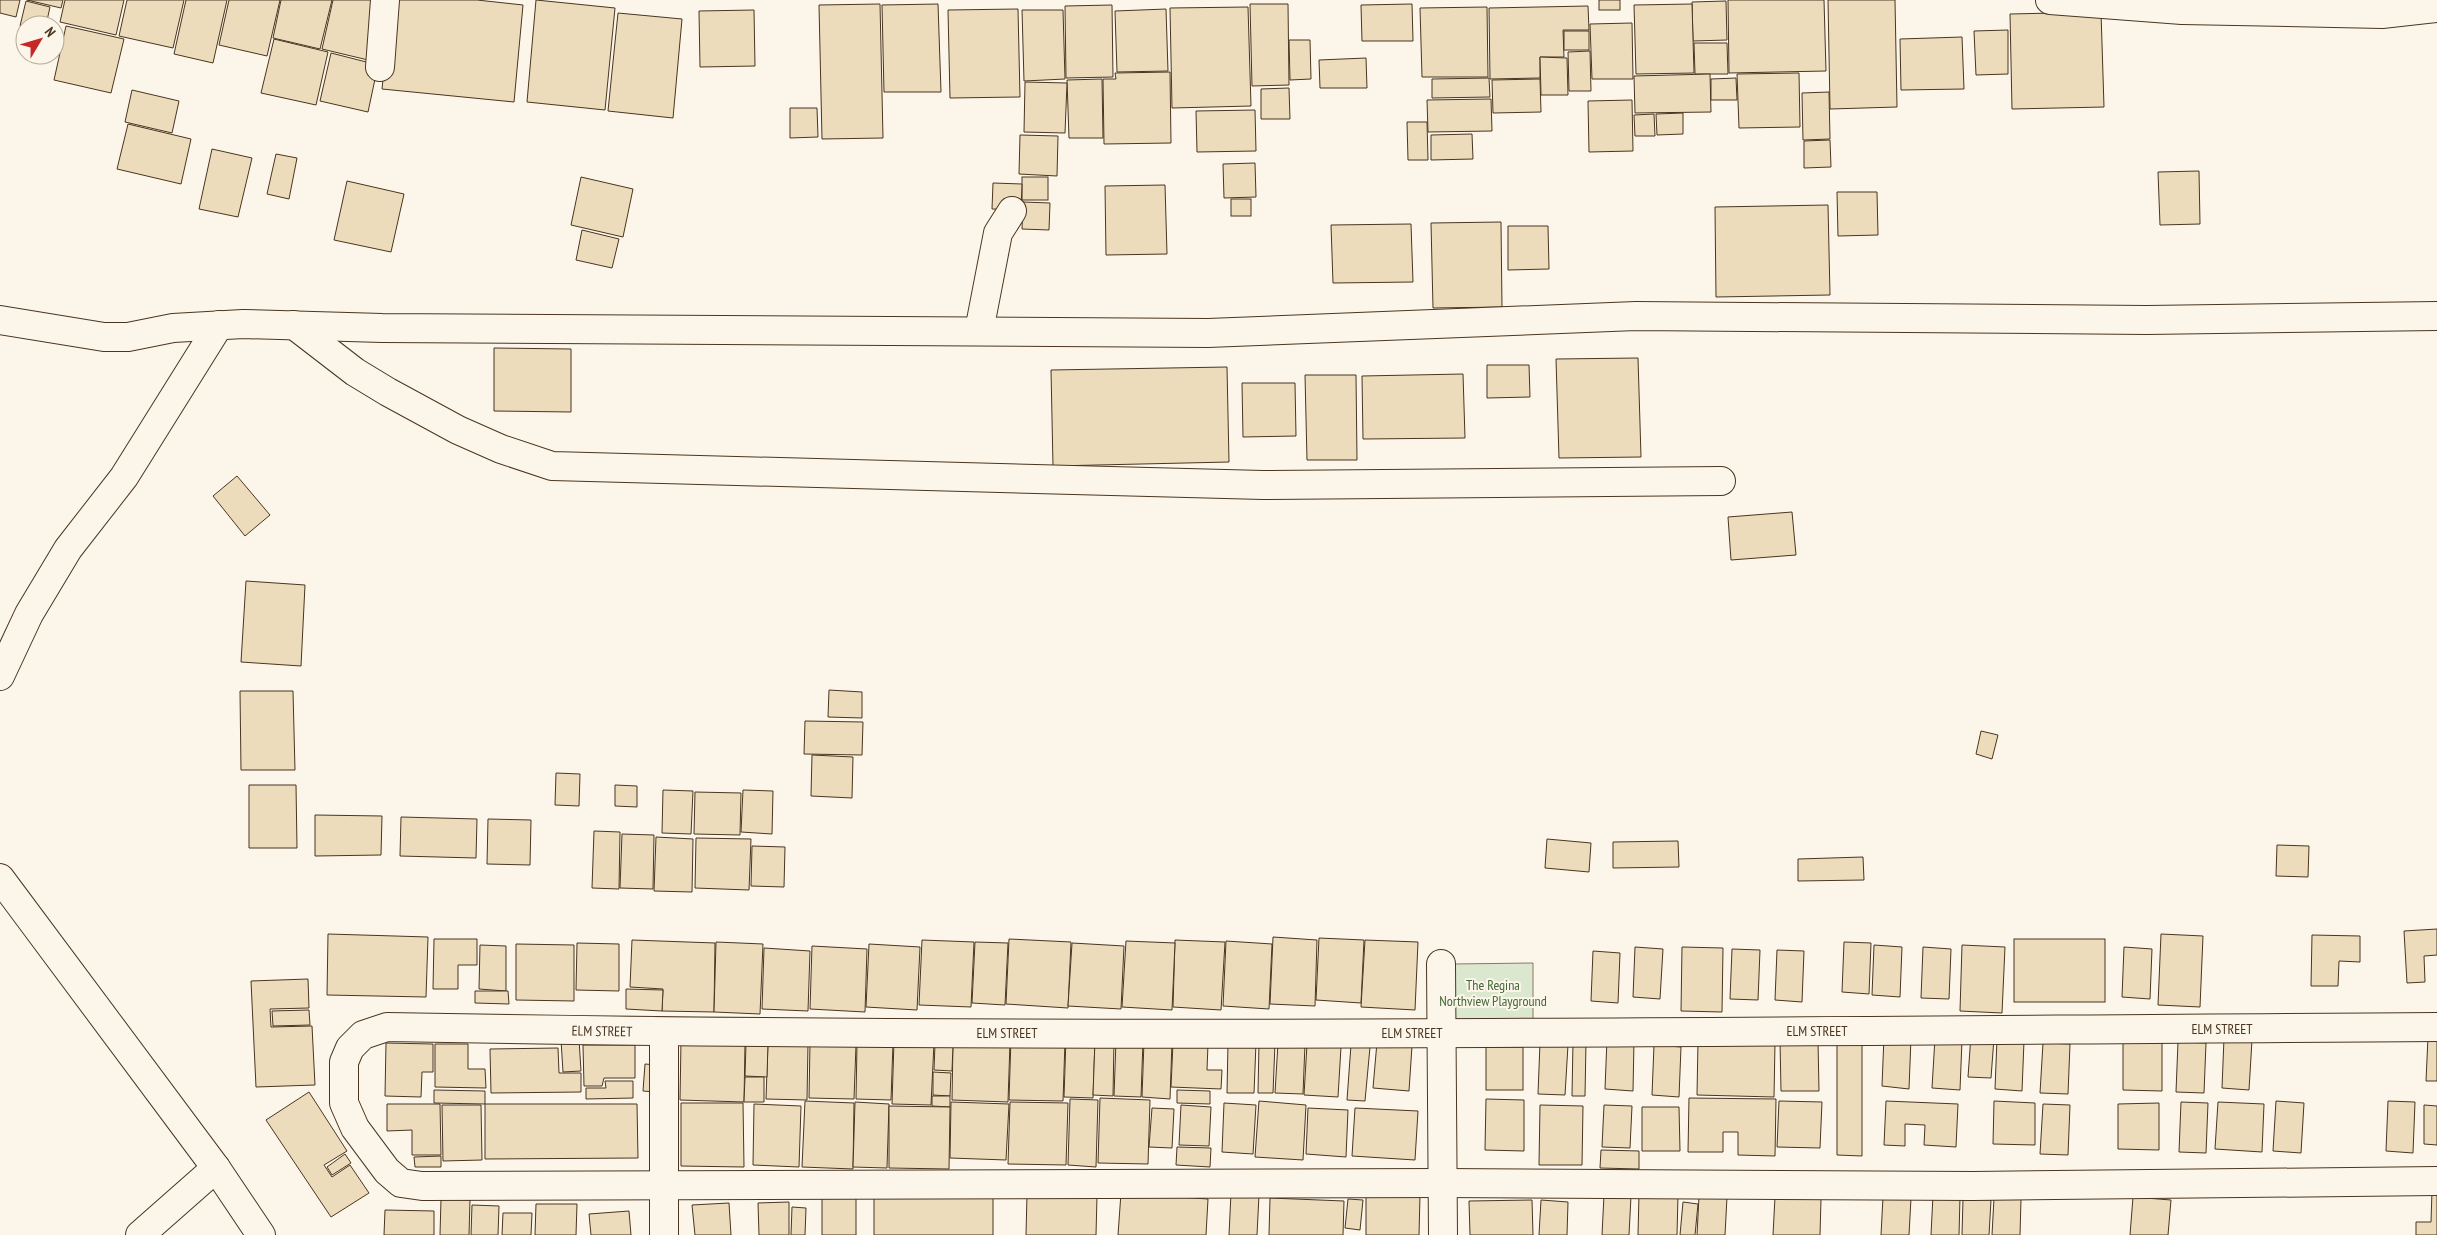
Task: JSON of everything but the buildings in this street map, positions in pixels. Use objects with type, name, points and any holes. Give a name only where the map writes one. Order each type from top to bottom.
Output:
[{"type":"street","points":[[380,66],[385,0]]},
{"type":"street","points":[[2050,0],[2182,10],[2382,14],[2437,8]]},
{"type":"street","points":[[979,331],[998,233],[1012,211]]},
{"type":"street","points":[[0,320],[104,338],[128,337],[174,328],[219,325],[382,328],[1208,333],[1636,316],[2147,320],[2437,316]]},
{"type":"street","points":[[0,676],[29,614],[68,550],[124,477],[219,325]]},
{"type":"street","points":[[294,325],[355,372],[388,392],[493,445],[552,466],[1263,485],[1721,481]]},
{"type":"street","points":[[0,878],[216,1168],[261,1235]]},
{"type":"street","points":[[1441,964],[1440,1033],[1443,1235]]},
{"type":"street","name":"ELM STREET","points":[[664,1186],[422,1186],[401,1183],[387,1171],[371,1152],[356,1128],[344,1103],[344,1062],[350,1048],[363,1036],[387,1027],[664,1032],[1440,1033],[2437,1027]]},
{"type":"street","points":[[664,1032],[664,1235]]},
{"type":"street","points":[[140,1235],[216,1168]]},
{"type":"street","points":[[664,1186],[1442,1183],[1973,1186],[2437,1181]]},
{"type":"green space","name":"The Regina Northview Playground","points":[[1533,963],[1533,1022],[1453,1022],[1453,964]]}]
